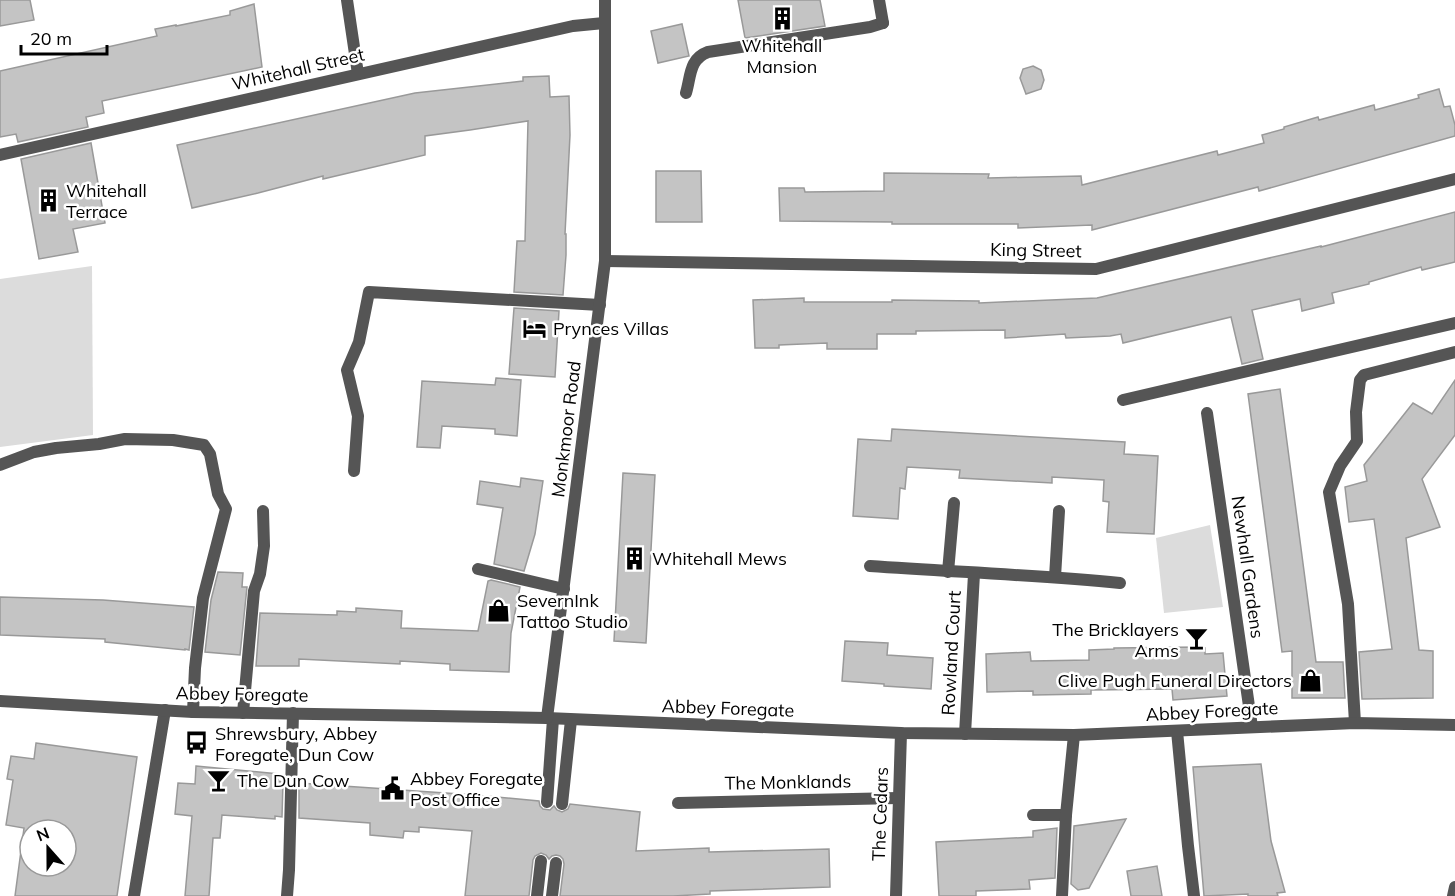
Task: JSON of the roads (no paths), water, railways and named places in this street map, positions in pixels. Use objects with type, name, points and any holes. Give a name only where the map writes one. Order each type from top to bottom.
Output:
[{"type":"street","points":[[347,0],[358,74]]},
{"type":"street","name":"Monkmoor Road","points":[[547,802],[550,719],[605,261],[605,0]]},
{"type":"street","points":[[687,93],[694,61],[701,55],[883,23],[879,0]]},
{"type":"street","name":"Whitehall Street","points":[[0,155],[573,26],[604,22]]},
{"type":"street","name":"King Street","points":[[605,261],[1096,269],[1455,179]]},
{"type":"street","points":[[354,471],[358,416],[347,370],[359,342],[369,292],[600,305]]},
{"type":"street","points":[[1123,400],[1455,324]]},
{"type":"street","points":[[1355,723],[1348,604],[1329,492],[1340,466],[1357,441],[1356,412],[1359,380],[1364,375],[1455,352]]},
{"type":"street","name":"Newhall Gardens","points":[[1207,413],[1252,727]]},
{"type":"street","points":[[0,465],[56,448],[125,439],[173,440],[204,445],[210,454],[218,494],[226,509],[203,598],[195,668],[193,712]]},
{"type":"street","points":[[948,572],[954,503]]},
{"type":"street","points":[[243,713],[254,591],[260,574],[264,546],[263,511]]},
{"type":"street","points":[[1055,577],[1059,511]]},
{"type":"street","points":[[870,566],[1120,583]]},
{"type":"street","points":[[478,569],[564,589]]},
{"type":"street","name":"Rowland Court","points":[[965,734],[974,574]]},
{"type":"street","name":"Abbey Foregate","points":[[0,700],[193,712],[550,719],[901,733],[1074,735],[1355,723],[1455,725]]},
{"type":"street","points":[[134,896],[165,710]]},
{"type":"street","points":[[287,896],[293,713]]},
{"type":"street","points":[[562,804],[571,720]]},
{"type":"street","points":[[1177,731],[1194,896]]},
{"type":"street","name":"The Cedars","points":[[896,896],[901,733]]},
{"type":"street","points":[[1062,896],[1066,815],[1074,735]]},
{"type":"street","name":"The Monklands","points":[[678,803],[898,798]]},
{"type":"street","points":[[1033,815],[1066,815]]},
{"type":"street","points":[[537,896],[541,861]]},
{"type":"street","points":[[552,896],[556,863]]},
{"type":"street","points":[[1454,896],[1455,887]]},
{"type":"place","name":"Whitehall Mansion","points":[[782,19]]},
{"type":"place","name":"Whitehall Terrace","points":[[48,200]]},
{"type":"place","name":"Prynces Villas","points":[[535,328]]},
{"type":"place","name":"Whitehall Mews","points":[[634,558]]},
{"type":"place","name":"SevernInk Tattoo Studio","points":[[499,610]]},
{"type":"place","name":"The Bricklayers Arms","points":[[1197,639]]},
{"type":"place","name":"Clive Pugh Funeral Directors","points":[[1310,680]]},
{"type":"place","name":"Shrewsbury, Abbey Foregate, Dun Cow","points":[[197,743]]},
{"type":"place","name":"The Dun Cow","points":[[219,780]]},
{"type":"place","name":"Abbey Foregate Post Office","points":[[392,788]]}]
